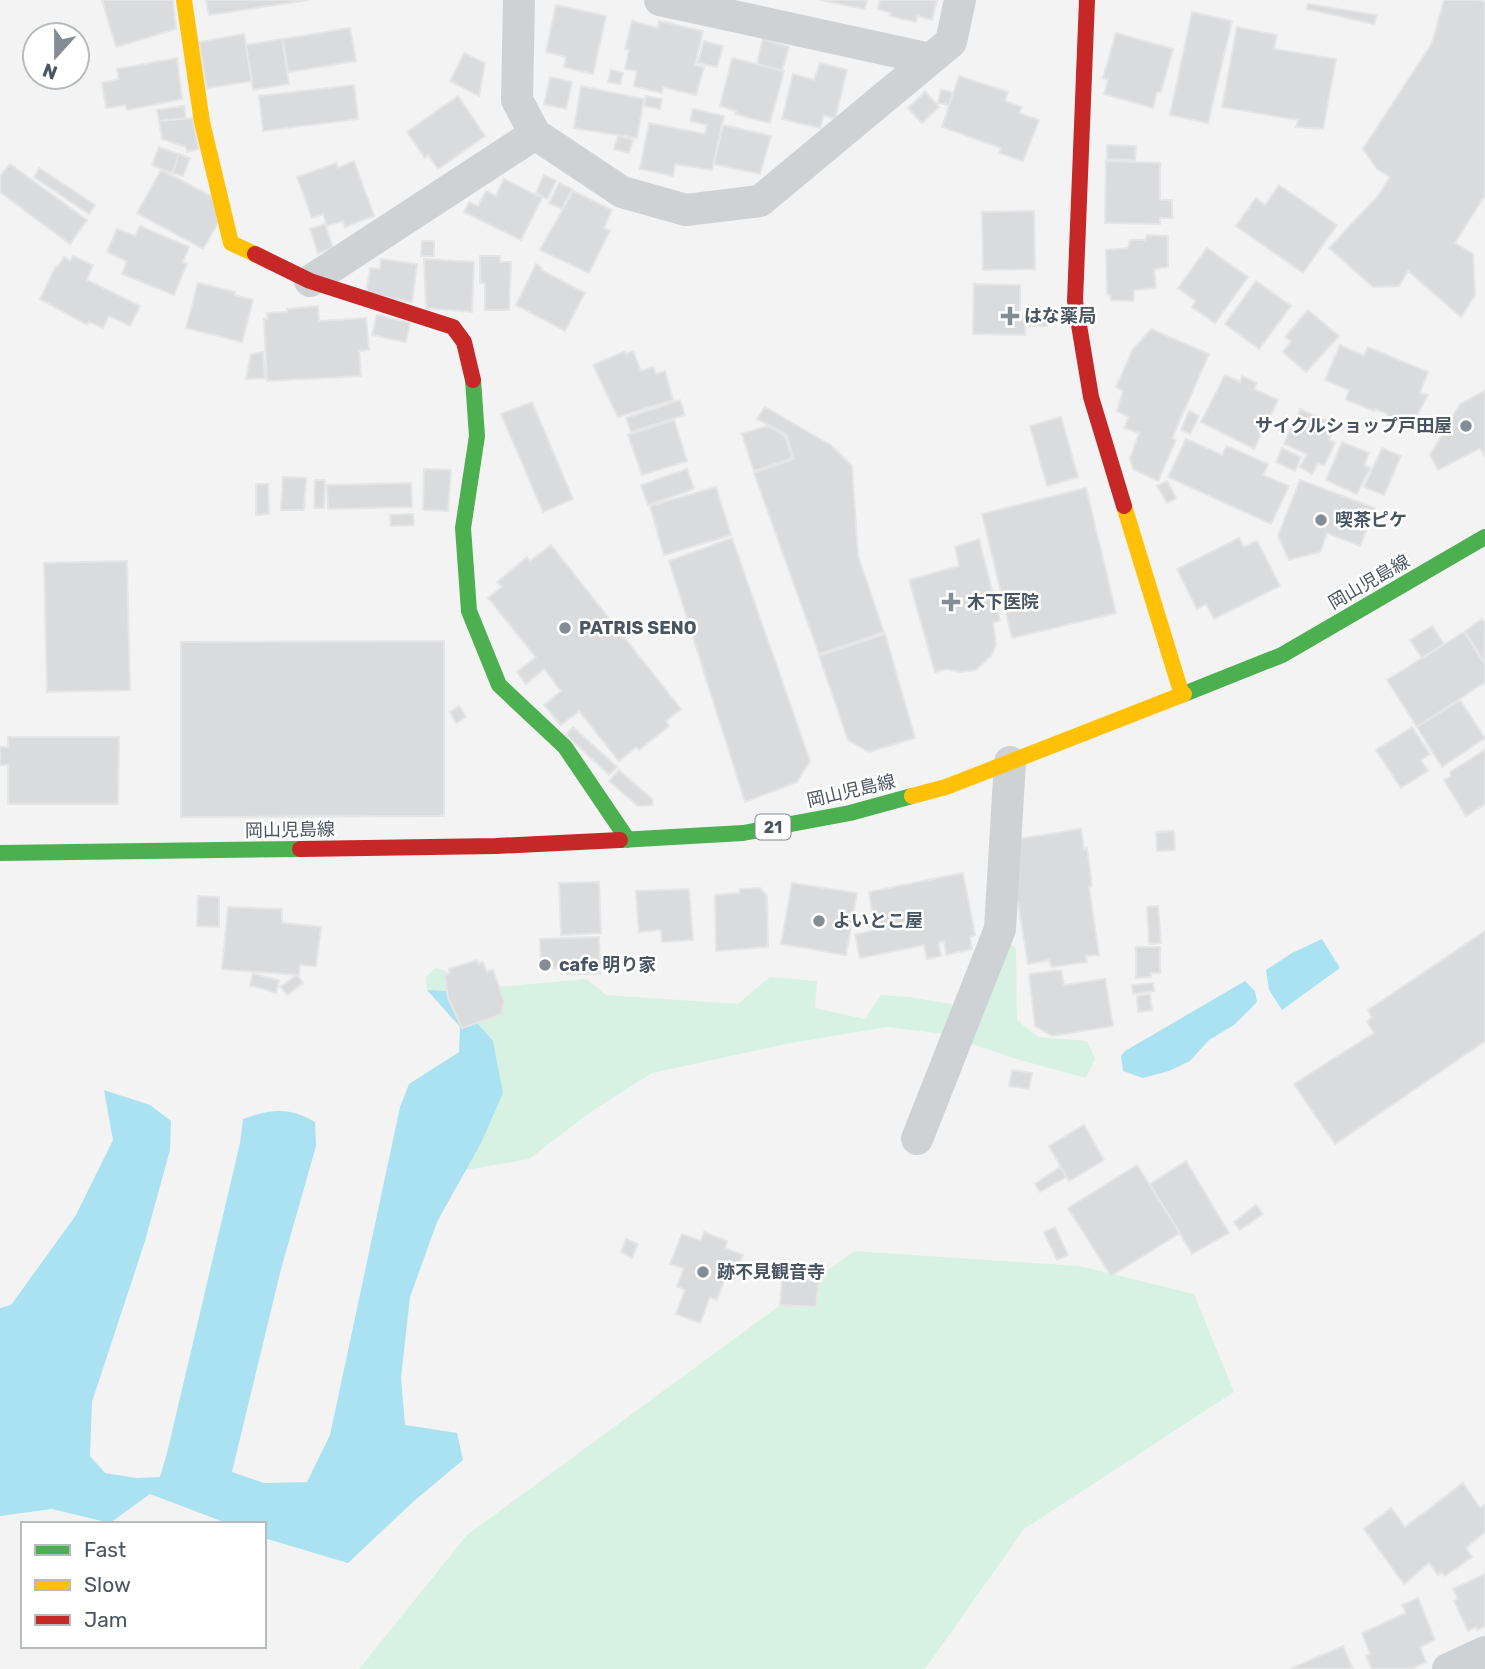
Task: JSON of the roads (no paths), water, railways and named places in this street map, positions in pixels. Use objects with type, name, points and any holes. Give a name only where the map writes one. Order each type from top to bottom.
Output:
[{"type":"street","points":[[184,0],[211,172],[231,243],[310,281],[453,327],[464,342],[472,378],[477,436],[463,528],[469,611],[499,685],[565,747],[628,841]]},
{"type":"street","points":[[519,0],[517,100],[535,134],[622,192],[686,211],[760,201],[951,42],[960,0]]},
{"type":"street","points":[[660,0],[930,59]]},
{"type":"street","points":[[1087,0],[1075,301],[1091,397],[1182,695]]},
{"type":"street","points":[[310,281],[535,134]]},
{"type":"street","name":"岡山児島線","points":[[0,853],[496,846],[628,841],[743,833],[850,813],[946,787],[1282,655],[1485,537]]},
{"type":"street","points":[[917,1139],[1000,929],[1010,762]]},
{"type":"street","points":[[1448,1669],[1485,1652]]},
{"type":"water","points":[[1322,939],[1340,968],[1282,1010],[1269,990],[1266,970],[1292,953]]},
{"type":"water","points":[[1245,981],[1255,991],[1257,1002],[1234,1025],[1209,1040],[1190,1061],[1169,1071],[1143,1078],[1123,1071],[1121,1056],[1125,1051]]},
{"type":"water","points":[[427,990],[449,991],[493,1041],[503,1093],[481,1143],[437,1222],[410,1297],[401,1378],[405,1425],[457,1433],[463,1460],[414,1501],[348,1563],[266,1539],[266,1522],[224,1522],[150,1494],[111,1522],[52,1509],[0,1516],[0,1308],[11,1305],[76,1215],[113,1140],[104,1090],[150,1105],[171,1121],[170,1150],[145,1241],[92,1402],[90,1456],[105,1473],[136,1478],[160,1477],[240,1143],[243,1119],[280,1111],[297,1114],[315,1122],[316,1146],[281,1269],[232,1472],[264,1483],[307,1482],[330,1435],[400,1107],[409,1084],[459,1052],[460,1027]]},
{"type":"place","name":"はな薬局","points":[[1010,316]]},
{"type":"place","name":"サイクルショップ戸田屋","points":[[1466,426]]},
{"type":"place","name":"喫茶ピケ","points":[[1321,520]]},
{"type":"place","name":"木下医院","points":[[951,602]]},
{"type":"place","name":"PATRIS SENO","points":[[565,628]]},
{"type":"place","name":"よいとこ屋","points":[[819,921]]},
{"type":"place","name":"cafe 明り家","points":[[545,965]]},
{"type":"place","name":"跡不見観音寺","points":[[703,1272]]}]
